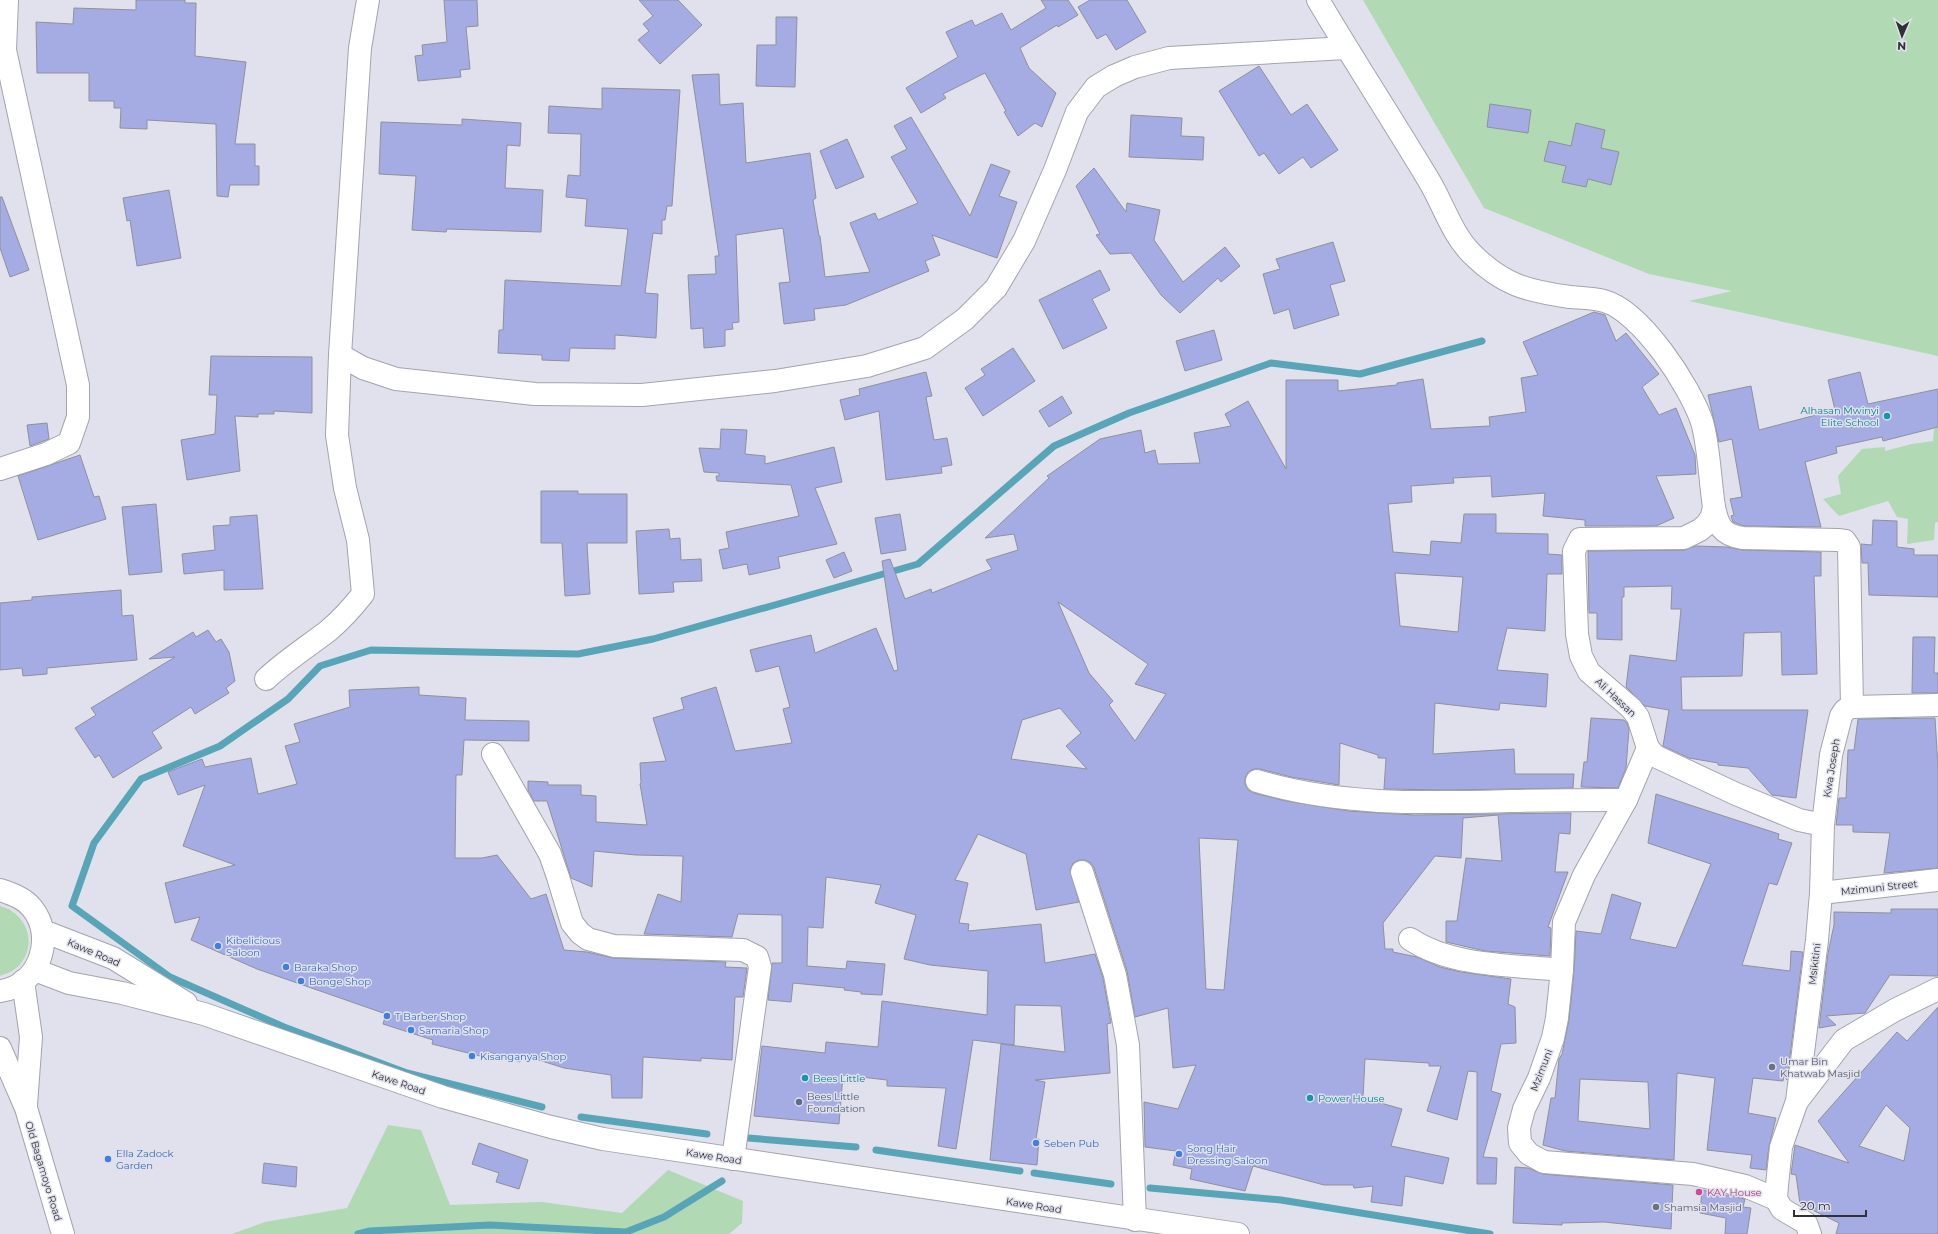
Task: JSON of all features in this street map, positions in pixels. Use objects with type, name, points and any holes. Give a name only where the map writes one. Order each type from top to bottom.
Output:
[{"type":"street","points":[[0,469],[46,454],[69,443],[78,417],[78,385],[2,54],[7,0]]},
{"type":"street","points":[[266,679],[281,665],[328,631],[346,614],[363,594],[358,540],[344,488],[337,435],[340,355],[360,48],[368,0]]},
{"type":"street","points":[[1318,0],[1346,48],[1430,182],[1452,226],[1470,253],[1499,278],[1537,293],[1604,301],[1622,309],[1638,322],[1653,341],[1688,389],[1702,422],[1714,507],[1717,521],[1723,530],[1731,536],[1743,538],[1845,541],[1849,547],[1852,707],[1938,705]]},
{"type":"street","points":[[340,355],[363,368],[396,380],[534,394],[642,395],[775,381],[867,366],[925,348],[965,319],[996,288],[1024,241],[1055,170],[1076,112],[1096,87],[1114,76],[1135,67],[1169,58],[1346,48]]},
{"type":"street","name":"Ali Hassan","points":[[1648,748],[1638,717],[1631,708],[1589,672],[1581,656],[1577,634],[1574,551],[1580,539],[1684,538],[1700,530],[1707,524],[1712,516],[1714,507]]},
{"type":"street","name":"Kwa Joseph","points":[[1823,826],[1831,754],[1837,729],[1845,710],[1852,707]]},
{"type":"street","points":[[1648,748],[1655,756],[1700,778],[1799,820],[1823,826]]},
{"type":"street","name":"Mzimuni","points":[[1648,748],[1626,800],[1584,875],[1564,922],[1562,970],[1557,1018],[1553,1038],[1539,1078],[1524,1109],[1519,1128],[1520,1143],[1529,1154],[1544,1162],[1694,1174],[1738,1184],[1776,1199]]},
{"type":"street","points":[[493,754],[550,854],[572,923],[580,933],[588,939],[614,946],[743,950],[757,957],[760,967],[733,1159]]},
{"type":"street","points":[[1257,781],[1285,789],[1320,795],[1402,802],[1626,800]]},
{"type":"street","name":"Msikitini","points":[[1776,1199],[1781,1147],[1797,1101],[1821,893],[1823,826]]},
{"type":"street","points":[[1082,872],[1115,975],[1128,1045],[1135,1220]]},
{"type":"street","name":"Mzimuni Street","points":[[1821,893],[1938,880]]},
{"type":"street","points":[[0,890],[17,896],[32,908],[43,931],[44,940],[42,956],[29,976],[6,990],[0,991]]},
{"type":"street","name":"Kawe Road","points":[[43,931],[113,958],[204,1014]]},
{"type":"street","points":[[1410,939],[1424,948],[1450,957],[1562,970]]},
{"type":"street","points":[[26,1108],[31,1037],[29,976]]},
{"type":"street","name":"Kawe Road","points":[[29,976],[122,993],[204,1014],[443,1098],[604,1140],[1135,1220],[1238,1234]]},
{"type":"street","name":"Msikitini","points":[[1797,1101],[1844,1040],[1895,1010],[1938,989]]},
{"type":"street","points":[[0,1048],[26,1108]]},
{"type":"street","name":"Old Bagamoyo Road","points":[[26,1108],[63,1234]]},
{"type":"street","points":[[1776,1199],[1782,1209],[1806,1223],[1810,1234]]},
{"type":"green space","points":[[1363,0],[1938,0],[1938,356],[1689,301],[1732,291],[1649,274],[1484,208]]},
{"type":"green space","points":[[1938,427],[1938,522],[1935,523],[1934,540],[1907,544],[1908,519],[1897,517],[1888,501],[1839,516],[1823,499],[1841,494],[1838,476],[1862,449],[1885,447],[1885,451],[1912,444],[1933,441],[1934,429]]},
{"type":"green space","points":[[0,906],[9,909],[22,921],[28,937],[28,946],[26,955],[21,963],[14,969],[0,976]]},
{"type":"green space","points":[[388,1125],[421,1130],[450,1205],[542,1202],[622,1213],[668,1170],[743,1201],[742,1223],[729,1234],[232,1234],[265,1222],[347,1208]]},
{"type":"building","points":[[136,0],[185,0],[185,3],[196,3],[195,56],[246,62],[235,144],[255,144],[255,166],[259,166],[259,185],[230,185],[228,197],[217,196],[216,124],[147,120],[147,129],[120,128],[121,108],[114,108],[114,101],[89,101],[89,73],[37,73],[36,22],[73,24],[74,8],[136,10]]},
{"type":"building","points":[[444,0],[477,0],[478,26],[466,27],[470,69],[460,70],[461,77],[418,81],[415,56],[423,55],[422,45],[447,42]]},
{"type":"building","points":[[639,0],[678,0],[702,25],[660,64],[638,40],[649,31],[643,24],[653,16]]},
{"type":"building","points":[[1041,0],[1068,0],[1078,15],[1058,27],[1057,25],[1020,48],[1029,68],[1056,93],[1042,127],[1035,123],[1018,136],[1004,112],[1006,111],[985,73],[943,94],[946,98],[921,113],[906,88],[958,57],[946,32],[972,20],[975,26],[1002,13],[1011,30],[1046,8]]},
{"type":"building","points":[[1090,0],[1127,0],[1146,32],[1116,50],[1106,34],[1097,39],[1078,7]]},
{"type":"building","points":[[776,17],[797,17],[795,87],[756,86],[757,45],[776,45]]},
{"type":"building","points":[[1259,66],[1291,115],[1307,104],[1338,150],[1311,168],[1303,157],[1279,174],[1264,153],[1259,156],[1219,91]]},
{"type":"building","points":[[719,74],[720,105],[743,103],[746,163],[810,153],[816,198],[813,200],[820,236],[825,277],[870,272],[850,223],[875,213],[878,220],[918,203],[891,157],[907,149],[894,126],[911,117],[970,216],[991,164],[1010,171],[999,196],[1017,202],[997,258],[932,235],[940,255],[925,261],[929,271],[846,305],[814,309],[815,320],[784,324],[779,283],[790,282],[783,228],[736,235],[739,322],[732,323],[733,329],[725,330],[725,346],[704,348],[703,328],[691,329],[688,275],[716,274],[715,256],[719,256],[692,75]]},
{"type":"building","points":[[602,88],[680,90],[672,206],[667,206],[665,220],[662,220],[662,234],[653,233],[645,293],[658,294],[656,338],[615,335],[615,349],[570,348],[569,361],[542,360],[542,355],[498,353],[499,330],[503,330],[505,280],[621,286],[628,229],[585,226],[587,199],[566,197],[568,175],[580,176],[581,134],[548,133],[549,106],[602,109]]},
{"type":"building","points":[[1490,104],[1531,110],[1528,133],[1487,127]]},
{"type":"building","points":[[1131,115],[1182,118],[1181,136],[1204,137],[1203,160],[1129,157]]},
{"type":"building","points":[[462,119],[521,123],[520,146],[507,145],[505,188],[543,190],[541,232],[447,229],[446,232],[412,230],[416,176],[379,174],[381,122],[462,125]]},
{"type":"building","points":[[1576,123],[1605,130],[1601,148],[1619,152],[1611,185],[1588,179],[1586,187],[1562,182],[1566,166],[1544,161],[1549,141],[1571,146]]},
{"type":"building","points":[[847,139],[864,177],[836,189],[820,151]]},
{"type":"building","points":[[1094,168],[1126,212],[1127,203],[1160,210],[1154,240],[1183,282],[1225,247],[1240,266],[1221,282],[1218,278],[1180,313],[1161,295],[1131,253],[1110,254],[1096,235],[1100,234],[1076,186]]},
{"type":"building","points":[[169,190],[181,258],[137,266],[130,220],[127,221],[123,198]]},
{"type":"building","points":[[0,197],[2,197],[29,270],[10,277],[0,248]]},
{"type":"building","points":[[1333,242],[1345,281],[1330,285],[1339,315],[1294,329],[1289,309],[1274,314],[1263,274],[1280,269],[1276,259]]},
{"type":"building","points":[[1100,270],[1110,290],[1092,299],[1107,328],[1063,349],[1039,300]]},
{"type":"building","points":[[1594,312],[1605,315],[1616,341],[1626,333],[1659,374],[1642,387],[1659,415],[1676,408],[1695,455],[1696,474],[1656,476],[1674,518],[1656,526],[1585,526],[1585,520],[1543,516],[1545,493],[1492,497],[1491,476],[1453,478],[1454,483],[1411,486],[1412,502],[1388,504],[1393,552],[1430,555],[1431,541],[1461,543],[1464,514],[1496,514],[1496,533],[1548,534],[1548,554],[1562,555],[1562,574],[1547,574],[1545,631],[1507,628],[1497,670],[1548,674],[1546,707],[1500,703],[1499,710],[1496,710],[1435,703],[1433,754],[1514,749],[1515,774],[1574,774],[1573,788],[1447,790],[1384,789],[1386,758],[1378,758],[1378,755],[1340,743],[1339,785],[1291,777],[1260,769],[1254,769],[1248,772],[1245,778],[1245,784],[1248,790],[1254,793],[1286,801],[1349,811],[1414,815],[1571,813],[1570,834],[1559,833],[1555,872],[1568,872],[1548,927],[1551,928],[1550,956],[1485,951],[1446,942],[1446,921],[1457,921],[1466,858],[1502,861],[1498,815],[1463,818],[1461,858],[1435,856],[1383,923],[1385,949],[1393,949],[1393,952],[1417,957],[1440,967],[1461,972],[1511,979],[1508,1004],[1515,1007],[1516,1043],[1501,1044],[1491,1091],[1501,1094],[1483,1157],[1497,1158],[1496,1184],[1477,1184],[1477,1072],[1468,1071],[1457,1120],[1427,1111],[1441,1066],[1429,1066],[1429,1063],[1365,1059],[1363,1098],[1402,1109],[1391,1146],[1449,1158],[1443,1184],[1405,1176],[1402,1206],[1371,1202],[1373,1186],[1354,1188],[1353,1185],[1324,1185],[1253,1166],[1245,1191],[1190,1179],[1192,1169],[1173,1165],[1176,1151],[1145,1147],[1144,1102],[1178,1109],[1196,1065],[1173,1068],[1168,1008],[1135,1017],[1127,971],[1094,868],[1091,863],[1085,860],[1079,860],[1073,863],[1070,870],[1079,902],[1036,910],[1026,854],[978,834],[955,880],[968,883],[959,923],[969,924],[968,931],[1041,924],[1045,963],[1095,954],[1103,978],[1111,1023],[1107,1024],[1110,1073],[1035,1080],[1045,1082],[1036,1139],[1039,1139],[1037,1165],[990,1160],[1001,1044],[1065,1052],[1061,1006],[1015,1005],[1014,1045],[973,1040],[956,1149],[938,1146],[946,1088],[887,1086],[887,1080],[843,1075],[839,1124],[754,1116],[762,1046],[825,1053],[826,1042],[878,1047],[882,1001],[987,1015],[988,971],[930,965],[904,959],[916,915],[875,903],[881,885],[826,877],[823,928],[808,927],[807,966],[846,969],[847,961],[885,964],[882,995],[861,994],[861,992],[844,990],[845,988],[793,983],[791,1002],[768,1000],[772,963],[782,963],[782,915],[738,914],[732,937],[644,934],[658,894],[681,902],[683,856],[636,855],[594,851],[592,887],[571,878],[547,801],[534,801],[528,790],[528,781],[548,782],[548,785],[581,785],[581,795],[596,796],[596,822],[647,825],[640,784],[640,763],[666,761],[653,718],[684,709],[681,698],[716,687],[735,751],[792,743],[783,709],[790,707],[779,666],[756,672],[750,650],[811,635],[815,653],[876,628],[894,671],[898,670],[882,561],[890,559],[905,599],[931,589],[932,593],[992,569],[986,560],[1018,550],[1014,534],[985,538],[1049,478],[1047,476],[1100,439],[1141,430],[1145,453],[1155,450],[1158,464],[1200,463],[1194,433],[1231,426],[1225,414],[1248,401],[1286,469],[1286,380],[1338,380],[1338,391],[1397,385],[1397,383],[1423,379],[1431,429],[1490,426],[1489,417],[1526,412],[1521,378],[1538,375],[1523,342]],"holes":[[[1395,573],[1463,577],[1458,632],[1400,626]],[[1058,602],[1148,664],[1135,684],[1166,694],[1135,741],[1109,705],[1113,701],[1089,673]],[[1060,708],[1081,733],[1066,746],[1087,769],[1011,759],[1022,720]],[[1199,838],[1238,840],[1224,990],[1206,989]]]},
{"type":"building","points":[[1214,330],[1222,360],[1185,371],[1176,341]]},
{"type":"building","points":[[1013,348],[1035,381],[983,416],[965,388],[985,375],[981,369]]},
{"type":"building","points":[[211,356],[312,357],[312,413],[274,411],[274,414],[258,414],[258,417],[235,416],[240,471],[187,480],[181,440],[215,434],[217,395],[209,395]]},
{"type":"building","points":[[926,372],[932,396],[926,397],[934,440],[947,438],[952,465],[941,467],[942,473],[886,480],[879,411],[845,420],[840,400],[860,395],[859,389]]},
{"type":"building","points":[[1860,372],[1868,404],[1938,389],[1938,427],[1883,441],[1882,437],[1836,447],[1837,453],[1805,462],[1821,527],[1744,526],[1733,522],[1731,516],[1734,515],[1730,499],[1742,497],[1732,439],[1719,442],[1708,395],[1751,386],[1759,430],[1835,410],[1828,380]]},
{"type":"building","points":[[1062,396],[1072,413],[1049,427],[1039,411]]},
{"type":"building","points":[[47,423],[49,439],[30,446],[27,425]]},
{"type":"building","points":[[721,429],[747,430],[745,454],[765,456],[765,464],[834,447],[842,482],[815,488],[837,544],[778,557],[780,568],[749,575],[747,564],[723,569],[719,550],[729,548],[726,532],[799,516],[791,485],[717,481],[716,476],[719,476],[719,473],[704,472],[699,448],[720,449]]},
{"type":"building","points":[[80,455],[94,497],[99,496],[106,519],[38,540],[18,476]]},
{"type":"building","points":[[541,491],[578,491],[578,494],[627,494],[627,543],[587,543],[590,594],[565,596],[562,543],[541,543]]},
{"type":"building","points":[[156,504],[162,572],[129,575],[122,507]]},
{"type":"building","points":[[900,514],[906,550],[881,554],[875,518]]},
{"type":"building","points":[[257,515],[263,589],[224,590],[224,570],[184,574],[182,554],[215,550],[213,526],[230,525],[230,517]]},
{"type":"building","points":[[1873,520],[1897,521],[1897,547],[1914,549],[1914,555],[1938,555],[1938,597],[1869,595],[1868,563],[1862,563],[1861,544],[1872,545]]},
{"type":"building","points":[[669,529],[670,539],[680,538],[681,560],[701,559],[702,581],[673,582],[674,592],[639,594],[636,531]]},
{"type":"building","points":[[1696,546],[1727,547],[1743,550],[1821,552],[1821,576],[1814,576],[1817,674],[1782,675],[1781,632],[1744,633],[1742,676],[1681,677],[1682,710],[1808,710],[1796,798],[1772,795],[1748,768],[1718,765],[1718,763],[1689,758],[1663,746],[1669,710],[1645,706],[1626,687],[1630,655],[1676,661],[1681,609],[1671,609],[1672,586],[1624,587],[1624,597],[1622,597],[1622,640],[1597,639],[1597,613],[1589,613],[1588,551],[1684,550]]},
{"type":"building","points":[[844,552],[852,571],[834,578],[826,560]]},
{"type":"building","points":[[121,590],[122,616],[133,615],[137,660],[47,668],[47,674],[23,676],[22,668],[0,670],[0,603],[32,600],[32,597]]},
{"type":"building","points":[[208,630],[216,642],[221,639],[229,652],[235,681],[226,688],[229,693],[195,714],[191,707],[152,732],[162,748],[113,778],[99,755],[95,758],[75,728],[96,715],[91,708],[175,657],[149,659],[193,632],[196,637]]},
{"type":"building","points":[[1913,637],[1935,637],[1934,673],[1938,673],[1938,693],[1912,693]]},
{"type":"building","points":[[419,687],[419,695],[466,698],[465,720],[529,721],[529,741],[464,740],[462,775],[456,775],[455,858],[482,858],[497,855],[531,899],[546,894],[564,950],[587,952],[613,958],[726,962],[725,967],[747,968],[743,997],[735,997],[732,1060],[701,1058],[701,1061],[643,1057],[642,1098],[612,1098],[611,1075],[564,1068],[523,1055],[520,1062],[486,1051],[484,1057],[432,1044],[433,1040],[383,1024],[386,1014],[257,969],[191,940],[200,917],[175,923],[165,883],[235,865],[183,846],[205,785],[178,795],[168,772],[202,759],[205,767],[251,758],[258,794],[297,784],[285,746],[300,742],[294,724],[350,707],[349,690]]},
{"type":"building","points":[[1591,718],[1624,720],[1627,723],[1629,729],[1626,768],[1618,788],[1581,787],[1584,762],[1587,762]]},
{"type":"building","points":[[1935,718],[1938,767],[1938,868],[1884,873],[1890,833],[1853,832],[1853,825],[1836,825],[1839,798],[1846,798],[1848,750],[1854,750],[1858,719]]},
{"type":"building","points":[[1656,794],[1779,834],[1778,839],[1792,843],[1777,885],[1769,883],[1742,965],[1790,971],[1791,951],[1803,952],[1787,1080],[1784,1076],[1783,1081],[1753,1078],[1748,1113],[1776,1118],[1769,1146],[1766,1170],[1750,1168],[1752,1155],[1707,1150],[1715,1078],[1677,1073],[1674,1160],[1565,1151],[1543,1145],[1551,1098],[1555,1098],[1559,1059],[1562,1054],[1569,1020],[1576,931],[1601,934],[1612,894],[1641,903],[1630,939],[1676,948],[1711,864],[1648,843]],"holes":[[[1580,1079],[1648,1082],[1650,1129],[1578,1121]]]},
{"type":"building","points":[[1891,909],[1938,909],[1938,976],[1890,975],[1865,1013],[1826,1016],[1836,1025],[1819,1028],[1828,953],[1834,925],[1834,912],[1891,913]]},
{"type":"building","points":[[1938,1007],[1938,1234],[1836,1234],[1839,1223],[1800,1204],[1796,1175],[1791,1174],[1795,1145],[1849,1163],[1818,1121],[1897,1032],[1907,1041]],"holes":[[[1886,1105],[1910,1128],[1904,1161],[1859,1146]]]},
{"type":"building","points":[[479,1143],[528,1160],[519,1189],[496,1182],[499,1173],[472,1164]]},
{"type":"building","points":[[264,1163],[297,1167],[296,1187],[262,1183]]},
{"type":"building","points":[[1515,1167],[1528,1168],[1543,1174],[1673,1185],[1671,1229],[1604,1222],[1562,1223],[1562,1225],[1513,1223]]},
{"type":"building","points":[[1702,1190],[1745,1199],[1743,1207],[1751,1208],[1747,1234],[1725,1234],[1726,1218],[1700,1213]]},
{"type":"waterway","points":[[542,1107],[407,1073],[284,1027],[170,977],[72,906],[94,843],[141,779],[220,746],[288,699],[320,666],[371,650],[578,654],[653,639],[918,564],[1054,446],[1129,413],[1271,363],[1360,374],[1482,341]]},
{"type":"waterway","points":[[581,1117],[707,1134]]},
{"type":"waterway","points":[[748,1138],[856,1147]]},
{"type":"waterway","points":[[876,1150],[1020,1171]]},
{"type":"waterway","points":[[1034,1173],[1111,1184]]},
{"type":"waterway","points":[[358,1234],[370,1231],[490,1225],[626,1232],[664,1217],[722,1181]]},
{"type":"waterway","points":[[1150,1188],[1281,1200],[1490,1234]]},
{"type":"place","name":"Alhasan Mwinyi Elite School","points":[[1887,416]]},
{"type":"place","name":"Kibelicious Saloon","points":[[218,946]]},
{"type":"place","name":"Baraka Shop","points":[[286,967]]},
{"type":"place","name":"Bonge Shop","points":[[301,981]]},
{"type":"place","name":"T Barber Shop","points":[[387,1016]]},
{"type":"place","name":"Samaria Shop","points":[[411,1030]]},
{"type":"place","name":"Kisanganya Shop","points":[[472,1056]]},
{"type":"place","name":"Umar Bin Khatwab Masjid","points":[[1772,1067]]},
{"type":"place","name":"Bees Little","points":[[805,1078]]},
{"type":"place","name":"Power House","points":[[1310,1098]]},
{"type":"place","name":"Bees Little Foundation","points":[[799,1102]]},
{"type":"place","name":"Seben Pub","points":[[1036,1143]]},
{"type":"place","name":"Song Hair Dressing Saloon","points":[[1179,1154]]},
{"type":"place","name":"Ella Zadock Garden","points":[[108,1159]]},
{"type":"place","name":"KAY House","points":[[1699,1192]]},
{"type":"place","name":"Shamsia Masjid","points":[[1656,1207]]}]
